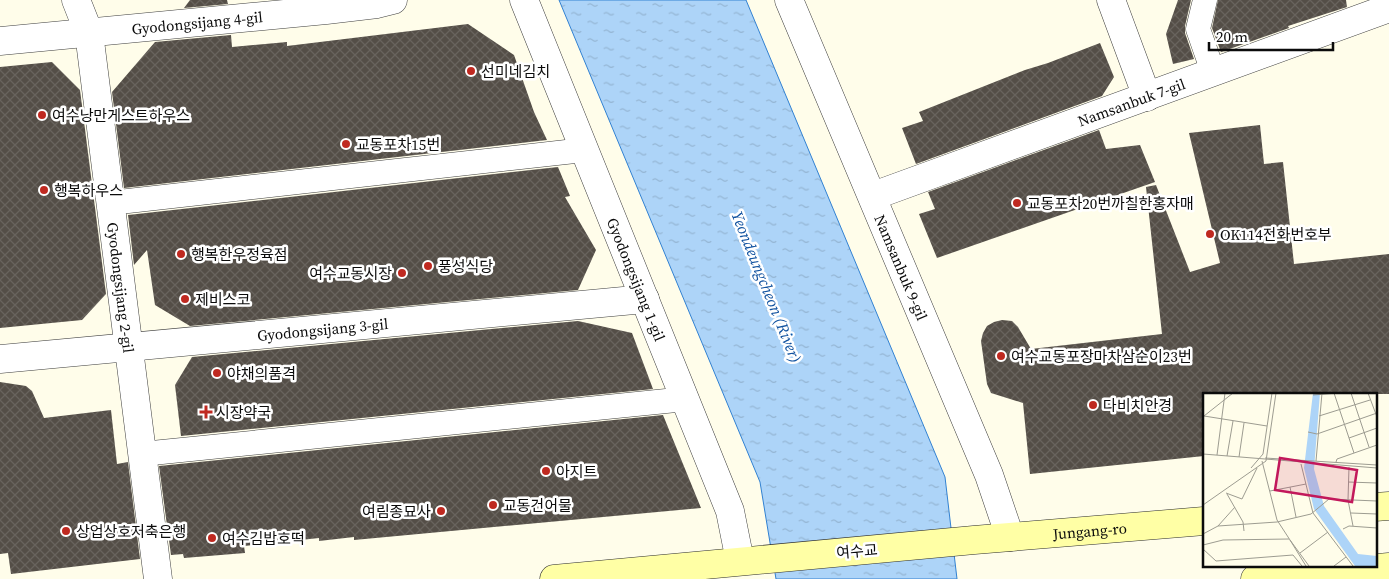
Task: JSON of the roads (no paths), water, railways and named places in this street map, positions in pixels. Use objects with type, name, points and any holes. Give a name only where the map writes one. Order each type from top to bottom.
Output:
[{"type":"street","name":"Gyodongsijang 2-gil","points":[[76,0],[88,33],[158,579]]},
{"type":"street","name":"Gyodongsijang 4-gil","points":[[0,41],[326,10],[377,4],[393,0]]},
{"type":"street","name":"Gyodongsijang 1-gil","points":[[524,0],[730,511],[740,561]]},
{"type":"street","name":"Namsanbuk 9-gil","points":[[789,0],[990,475],[1010,537]]},
{"type":"street","points":[[1111,0],[1147,97]]},
{"type":"street","name":"Namsanbuk 7-gil","points":[[873,196],[1389,8]]},
{"type":"street","name":"Gyodongsijang 3-gil","points":[[0,360],[128,346],[645,299]]},
{"type":"street","points":[[1376,508],[1389,506]]},
{"type":"street","name":"Jungang-ro","points":[[974,540],[1203,521]]},
{"type":"street","name":"여수교","points":[[740,561],[974,540]]},
{"type":"street","points":[[554,579],[740,561]]},
{"type":"street","points":[[1255,579],[1389,567]]},
{"type":"lane","points":[[1206,0],[1198,29],[1213,72]]},
{"type":"lane","points":[[110,203],[584,150]]},
{"type":"lane","points":[[142,454],[686,399]]},
{"type":"water","name":"Yeondeungcheon (River)","points":[[559,0],[746,0],[945,477],[957,579],[776,579],[760,482]]},
{"type":"place","name":"선미네김치","points":[[471,71]]},
{"type":"place","name":"여수낭만게스트하우스","points":[[42,115]]},
{"type":"place","name":"교동포차15번","points":[[346,144]]},
{"type":"place","name":"행복하우스","points":[[44,190]]},
{"type":"place","name":"교동포차20번까칠한홍자매","points":[[1017,203]]},
{"type":"place","name":"OK114전화번호부","points":[[1210,234]]},
{"type":"place","name":"행복한우정육점","points":[[181,254]]},
{"type":"place","name":"풍성식당","points":[[428,266]]},
{"type":"place","name":"여수교동시장","points":[[402,273]]},
{"type":"place","name":"제비스코","points":[[185,299]]},
{"type":"place","name":"여수교동포장마차삼순이23번","points":[[1001,356]]},
{"type":"place","name":"야채의품격","points":[[217,373]]},
{"type":"place","name":"다비치안경","points":[[1093,405]]},
{"type":"place","name":"시장약국","points":[[206,412]]},
{"type":"place","name":"아지트","points":[[546,471]]},
{"type":"place","name":"교동건어물","points":[[493,505]]},
{"type":"place","name":"여림종묘사","points":[[441,511]]},
{"type":"place","name":"상업상호저축은행","points":[[66,531]]},
{"type":"place","name":"여수김밥호떡","points":[[212,538]]}]
